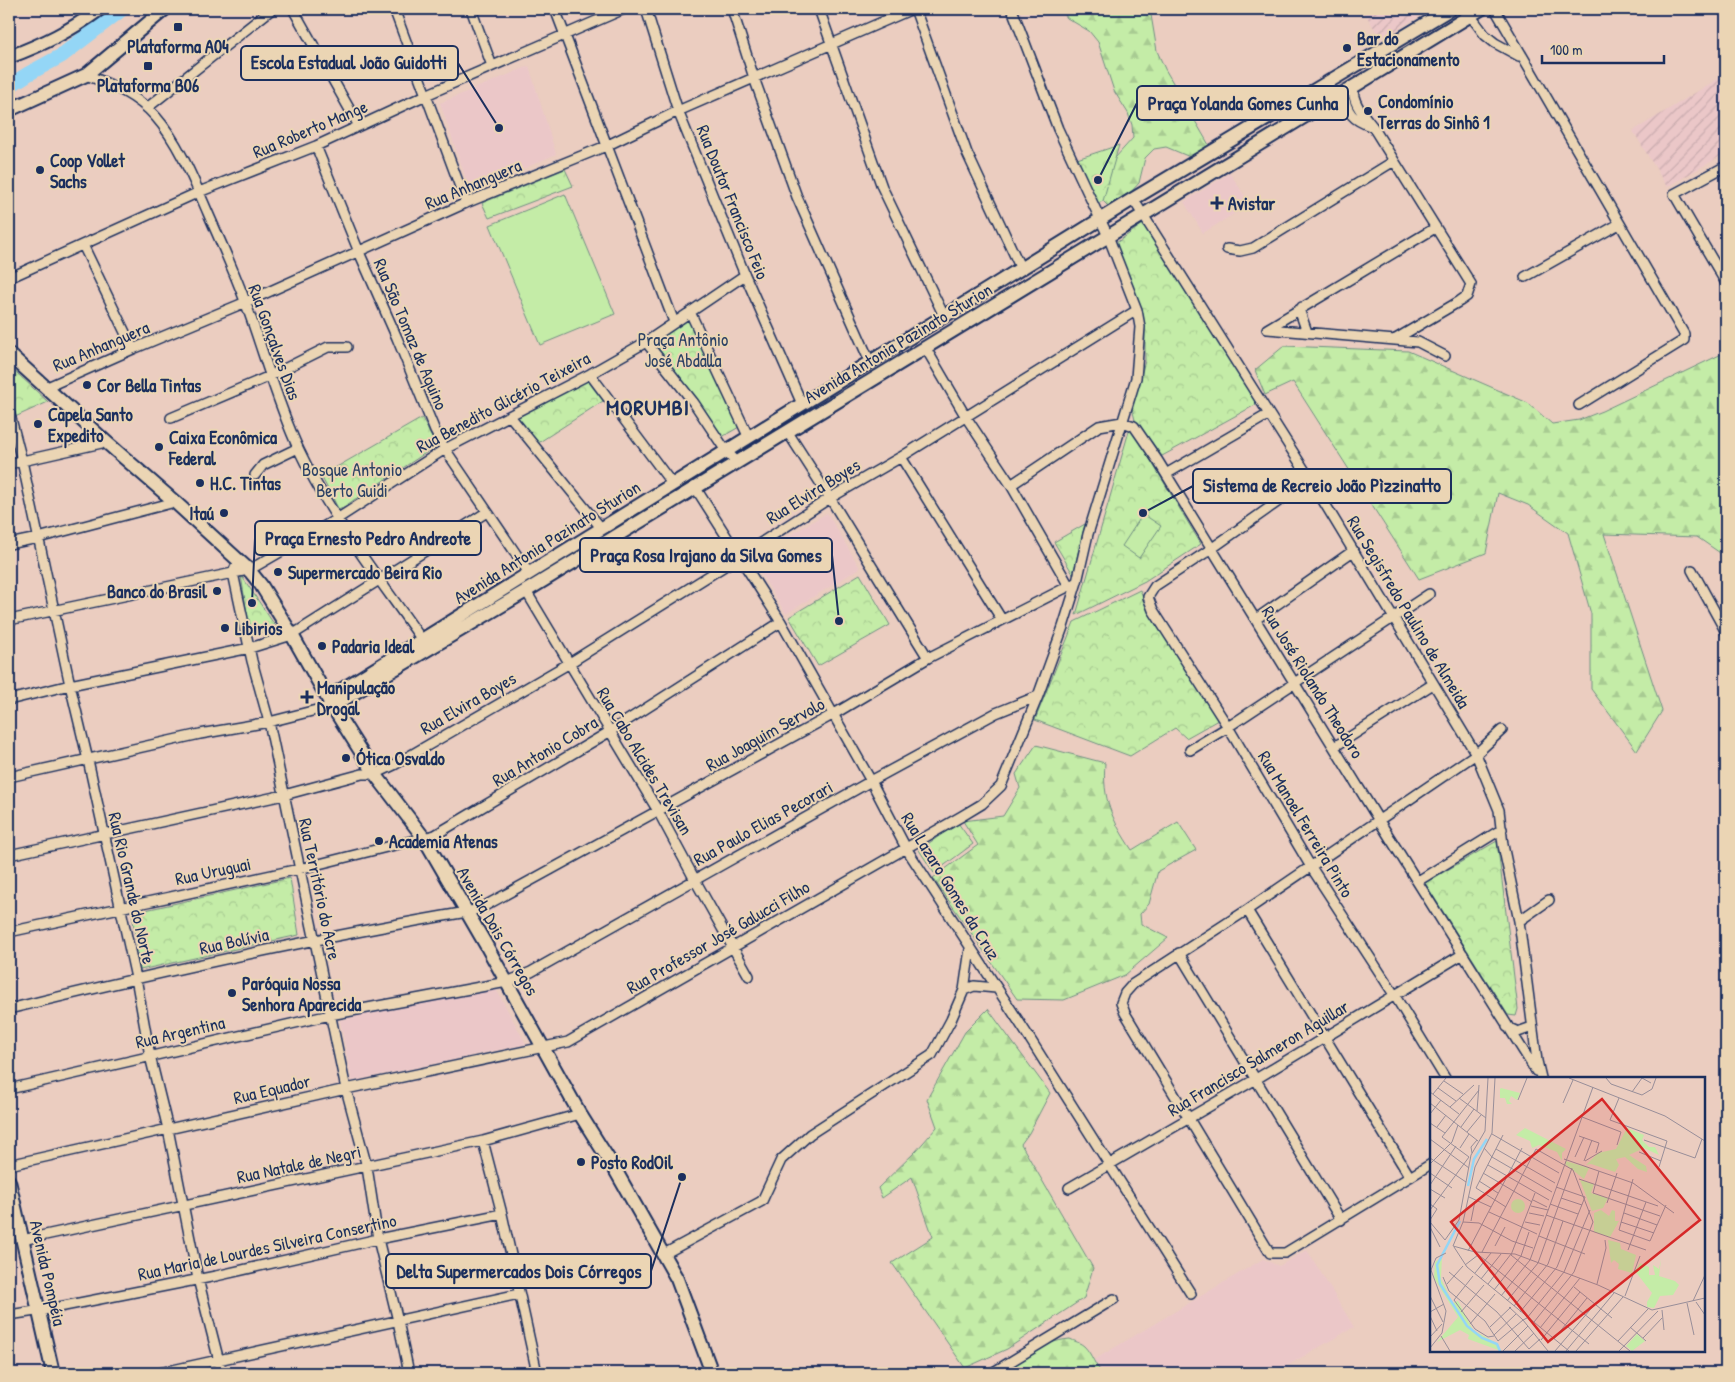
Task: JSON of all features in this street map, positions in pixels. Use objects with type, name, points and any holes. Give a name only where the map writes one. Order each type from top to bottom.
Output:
[{"type":"main road","points":[[9,57],[42,45],[62,35],[100,9]]},
{"type":"main road","points":[[9,110],[86,75],[165,9]]},
{"type":"main road","name":"Avenida Antonia Pazinato Sturion","points":[[330,702],[422,640],[1133,199],[1450,9]]},
{"type":"main road","name":"Avenida Antonia Pazinato Sturion","points":[[330,702],[526,591],[1475,12]]},
{"type":"main road","points":[[1379,51],[1379,61],[1382,69]]},
{"type":"main road","points":[[1341,74],[1338,84],[1348,89]]},
{"type":"main road","name":"Avenida Dois Córregos","points":[[9,354],[175,502],[236,567],[249,570],[261,585],[375,774],[424,838],[580,1114],[614,1166],[664,1254],[685,1298],[712,1373]]},
{"type":"main road","points":[[787,431],[801,420],[804,413],[802,404]]},
{"type":"main road","points":[[526,591],[529,574],[547,578]]},
{"type":"main road","name":"Avenida Pompéia","points":[[9,1180],[52,1373]]},
{"type":"street","points":[[293,9],[359,126]]},
{"type":"street","points":[[394,9],[466,203]]},
{"type":"street","points":[[471,9],[492,66]]},
{"type":"street","points":[[555,9],[674,322]]},
{"type":"street","name":"Rua Roberto Mange","points":[[9,278],[199,192],[316,146],[426,95],[624,9]]},
{"type":"street","name":"Rua Doutor Francisco Feio","points":[[646,9],[678,111],[745,276],[802,404]]},
{"type":"street","points":[[732,9],[754,78],[797,197],[870,362]]},
{"type":"street","points":[[819,9],[882,187],[944,316]]},
{"type":"street","points":[[914,9],[967,153],[1021,269]]},
{"type":"street","name":"Rua Anhanguera","points":[[45,388],[246,302],[466,203],[606,146],[678,111],[914,9]]},
{"type":"street","name":"Rua Professor José Galucci Filho","points":[[544,1048],[568,1042],[982,804],[1001,786],[1038,696],[1063,628],[1073,584],[1136,378],[1140,327],[1137,310],[1108,236],[1058,129],[1012,9]]},
{"type":"street","points":[[1495,9],[1684,334],[1684,340],[1580,405]]},
{"type":"street","points":[[147,108],[269,11]]},
{"type":"street","points":[[1475,12],[1485,35],[1495,43],[1512,50],[1522,58]]},
{"type":"street","name":"Rua Gonçalves Dias","points":[[86,75],[109,83],[147,108],[164,128],[187,166],[246,302],[270,376],[298,448],[337,519],[422,640]]},
{"type":"street","points":[[1348,89],[1347,107],[1356,120],[1373,127],[1470,284],[1467,296],[1394,340]]},
{"type":"street","name":"Rua São Tomaz de Aquino","points":[[316,146],[435,431],[445,449],[529,574]]},
{"type":"street","points":[[1227,250],[1240,251],[1253,248],[1394,161]]},
{"type":"street","points":[[1726,166],[1674,194],[1726,283]]},
{"type":"street","name":"Rua Segisfredo Paulino de Almeida","points":[[1133,199],[1310,479],[1476,754],[1499,810],[1518,921],[1540,1077]]},
{"type":"street","points":[[1525,277],[1620,224]]},
{"type":"street","points":[[1435,228],[1268,329],[1418,342],[1444,356]]},
{"type":"street","points":[[83,245],[133,349]]},
{"type":"street","name":"Rua Benedito Glicério Teixeira","points":[[249,570],[337,519],[445,449],[590,374],[646,342],[745,276]]},
{"type":"street","points":[[1302,307],[1300,312],[1307,332]]},
{"type":"street","name":"Rua Elvira Boyes","points":[[9,855],[284,795],[362,774],[375,774],[394,765],[568,664],[830,498],[966,417],[1137,310]]},
{"type":"street","points":[[690,312],[749,438]]},
{"type":"street","points":[[646,342],[694,402],[726,451],[735,460],[739,461]]},
{"type":"street","points":[[171,418],[270,376],[328,347],[347,347]]},
{"type":"street","points":[[925,347],[966,417],[1073,584]]},
{"type":"street","points":[[590,374],[673,484]]},
{"type":"street","name":"Rua Rio Grande do Norte","points":[[9,411],[22,461],[119,908],[136,978],[150,1056],[168,1129],[198,1279],[222,1373]]},
{"type":"street","points":[[1166,474],[1269,414]]},
{"type":"street","points":[[510,416],[602,528]]},
{"type":"street","points":[[1011,485],[1099,426],[1122,422]]},
{"type":"street","name":"Rua José Riolando Theodoro","points":[[1122,422],[1134,426],[1166,474],[1378,820],[1540,1077]]},
{"type":"street","points":[[787,431],[928,658]]},
{"type":"street","points":[[9,464],[106,442]]},
{"type":"street","points":[[255,475],[264,465],[298,448]]},
{"type":"street","points":[[901,456],[1002,620]]},
{"type":"street","points":[[1211,549],[1310,479]]},
{"type":"street","name":"Rua Lazaro Gomes da Cruz","points":[[696,487],[781,622],[872,781],[906,848],[1191,1294]]},
{"type":"street","points":[[9,544],[175,502]]},
{"type":"street","points":[[9,700],[70,685],[250,648],[292,635],[487,512]]},
{"type":"street","name":"Rua Manoel Ferreira Pinto","points":[[1211,549],[1155,586],[1148,597],[1153,610],[1228,727],[1311,867],[1395,996],[1444,1077]]},
{"type":"street","points":[[1256,619],[1353,551]]},
{"type":"street","points":[[9,620],[236,567]]},
{"type":"street","name":"Rua Território do Acre","points":[[236,567],[250,648],[284,795],[346,1090],[367,1167],[378,1239],[398,1321],[408,1373]]},
{"type":"street","points":[[1692,570],[1726,632]]},
{"type":"street","name":"Rua Joaquim Servolo","points":[[467,912],[481,908],[534,880],[834,714],[928,658],[1073,584]]},
{"type":"street","name":"Rua Cabo Alcides Trevisan","points":[[526,591],[568,664],[658,810],[748,976]]},
{"type":"street","points":[[1190,750],[1228,727],[1429,594]]},
{"type":"street","name":"Rua Antonio Cobra","points":[[424,838],[434,835],[609,732],[781,622]]},
{"type":"street","points":[[1334,747],[1433,684]]},
{"type":"street","name":"Rua Paulo Elias Pecorari","points":[[507,982],[531,972],[996,713],[1038,696]]},
{"type":"street","points":[[9,777],[200,734],[268,722],[330,702]]},
{"type":"street","points":[[1430,1165],[1285,1254],[1270,1253],[1125,1013],[1121,1003],[1125,993],[1133,984],[1247,910],[1476,754],[1502,730]]},
{"type":"street","points":[[1418,881],[1502,829]]},
{"type":"street","name":"Rua Uruguai","points":[[9,932],[299,869],[424,838]]},
{"type":"street","points":[[1518,921],[1549,900]]},
{"type":"street","points":[[1247,910],[1410,1177]]},
{"type":"street","name":"Rua Bolívia","points":[[9,1009],[136,978],[467,912]]},
{"type":"street","points":[[664,1254],[762,1201],[781,1160],[810,1134],[932,1055],[951,1020],[964,990],[970,949]]},
{"type":"street","points":[[1179,954],[1341,1220]]},
{"type":"street","name":"Rua Francisco Salmeron Aguillar","points":[[1069,1188],[1256,1079],[1463,954]]},
{"type":"street","name":"Rua Argentina","points":[[9,1089],[330,1015],[507,982]]},
{"type":"street","points":[[964,990],[974,986],[996,988]]},
{"type":"street","points":[[1507,1027],[1518,1032],[1532,1027]]},
{"type":"street","name":"Rua Equador","points":[[9,1165],[544,1048]]},
{"type":"street","name":"Rua Natale de Negri","points":[[22,1240],[483,1141],[580,1114]]},
{"type":"street","points":[[483,1141],[502,1214],[537,1373]]},
{"type":"street","name":"Rua Maria de Lourdes Silveira Consertino","points":[[9,1315],[198,1279],[502,1214]]},
{"type":"street","points":[[159,1373],[520,1294]]},
{"type":"street","points":[[992,1373],[1114,1299]]},
{"type":"shaded area","points":[[1362,9],[1429,9],[1430,10],[1381,39]]},
{"type":"shaded area","points":[[529,66],[556,154],[471,193],[440,103]]},
{"type":"shaded area","points":[[1726,74],[1726,153],[1667,187],[1633,131]]},
{"type":"shaded area","name":"Avistar","points":[[1230,173],[1250,204],[1203,233],[1184,202]]},
{"type":"shaded area","points":[[827,513],[860,568],[786,614],[751,558]]},
{"type":"shaded area","points":[[496,989],[526,1044],[352,1081],[340,1020]]},
{"type":"shaded area","points":[[1307,1250],[1354,1327],[1280,1370],[1282,1373],[1072,1373],[1263,1259],[1279,1266]]},
{"type":"green space","points":[[1061,9],[1150,9],[1157,51],[1165,69],[1209,145],[1190,157],[1166,147],[1154,149],[1145,158],[1139,183],[1131,192],[1108,206],[1099,197],[1106,168],[1133,138],[1132,125],[1128,113],[1114,91],[1098,42],[1089,31],[1067,18]]},
{"type":"green space","points":[[1119,145],[1103,201],[1096,204],[1077,159]]},
{"type":"green space","points":[[565,169],[573,186],[489,218],[482,203]]},
{"type":"green space","points":[[565,194],[615,314],[540,345],[490,225]]},
{"type":"green space","points":[[1143,224],[1257,404],[1162,456],[1135,420],[1132,408],[1145,361],[1145,330],[1116,243]]},
{"type":"green space","name":"Praça Antônio José Abdalla","points":[[690,318],[739,427],[722,437],[654,342]]},
{"type":"green space","points":[[1284,346],[1408,351],[1528,403],[1552,424],[1579,420],[1602,411],[1726,352],[1726,557],[1697,537],[1604,534],[1662,711],[1637,751],[1591,689],[1591,614],[1568,533],[1528,505],[1498,493],[1486,553],[1419,579],[1293,382],[1265,395],[1255,370]]},
{"type":"green space","points":[[9,370],[17,373],[48,402],[15,417],[9,392]]},
{"type":"green space","points":[[587,380],[603,401],[538,443],[517,416]]},
{"type":"green space","name":"Bosque Antonio Berto Guidi","points":[[422,418],[436,446],[339,510],[321,476]]},
{"type":"green space","points":[[1129,431],[1133,431],[1201,544],[1145,581],[1076,615]]},
{"type":"green space","points":[[1143,514],[1161,526],[1139,558],[1122,546]]},
{"type":"green space","points":[[1085,524],[1073,574],[1054,542]]},
{"type":"green space","points":[[860,574],[890,625],[818,666],[789,617]]},
{"type":"green space","points":[[241,575],[278,630],[250,634]]},
{"type":"green space","points":[[1140,590],[1152,617],[1218,720],[1186,738],[1175,728],[1130,756],[1035,720],[1074,622]]},
{"type":"green space","points":[[1036,745],[1105,763],[1105,788],[1110,809],[1119,829],[1132,850],[1178,822],[1196,850],[1158,871],[1149,904],[1140,914],[1141,924],[1168,938],[1125,975],[1064,1000],[1017,999],[933,878],[978,845],[963,821],[1003,816],[1020,788],[1016,774]]},
{"type":"green space","points":[[958,823],[973,844],[934,873],[919,850]]},
{"type":"green space","points":[[1497,841],[1518,1009],[1516,1016],[1508,1015],[1425,883]]},
{"type":"green space","points":[[290,878],[299,935],[140,970],[132,913]]},
{"type":"green space","points":[[988,1009],[1050,1093],[1029,1133],[1021,1144],[1093,1268],[1084,1298],[1007,1349],[965,1368],[892,1263],[933,1237],[912,1177],[882,1198],[878,1188],[916,1151],[937,1127],[927,1099],[965,1032]]},
{"type":"green space","points":[[1070,1339],[1084,1346],[1103,1373],[997,1373],[1041,1347],[1060,1340]]},
{"type":"waterway","points":[[9,86],[61,56],[122,9]]},
{"type":"place","name":"Plataforma A04","points":[[178,27]]},
{"type":"place","name":"Bar do Estacionamento","points":[[1347,48]]},
{"type":"place","name":"Plataforma B06","points":[[148,66]]},
{"type":"place","name":"Condomínio Terras do Sinhô 1","points":[[1368,111]]},
{"type":"place","name":"Escola Estadual João Guidotti","points":[[499,128]]},
{"type":"place","name":"Coop Vollet Sachs","points":[[40,170]]},
{"type":"place","name":"Praça Yolanda Gomes Cunha","points":[[1098,180]]},
{"type":"place","name":"Avistar","points":[[1217,203]]},
{"type":"place","name":"Cor Bella Tintas","points":[[87,385]]},
{"type":"place","name":"Capela Santo Expedito","points":[[38,424]]},
{"type":"place","name":"Caixa Econômica Federal","points":[[159,447]]},
{"type":"place","name":"H.C. Tintas","points":[[200,483]]},
{"type":"place","name":"Itaú","points":[[224,513]]},
{"type":"place","name":"Sistema de Recreio João Pìzzinatto","points":[[1143,513]]},
{"type":"place","name":"Supermercado Beira Rio","points":[[278,572]]},
{"type":"place","name":"Banco do Brasil","points":[[217,591]]},
{"type":"place","name":"Praça Ernesto Pedro Andreote","points":[[252,603]]},
{"type":"place","name":"Praça Rosa Irajano da Silva Gomes","points":[[839,621]]},
{"type":"place","name":"Libirios","points":[[225,628]]},
{"type":"place","name":"Padaria Ideal","points":[[322,646]]},
{"type":"place","name":"Manipulação Drogal","points":[[307,697]]},
{"type":"place","name":"Ótica Osvaldo","points":[[346,758]]},
{"type":"place","name":"Academia Atenas","points":[[379,841]]},
{"type":"place","name":"Paróquia Nossa Senhora Aparecida","points":[[232,993]]},
{"type":"place","name":"Posto RodOil","points":[[581,1162]]},
{"type":"place","name":"Delta Supermercados Dois Córregos","points":[[682,1177]]},
{"type":"district","name":"MORUMBI","points":[[648,407]]}]
